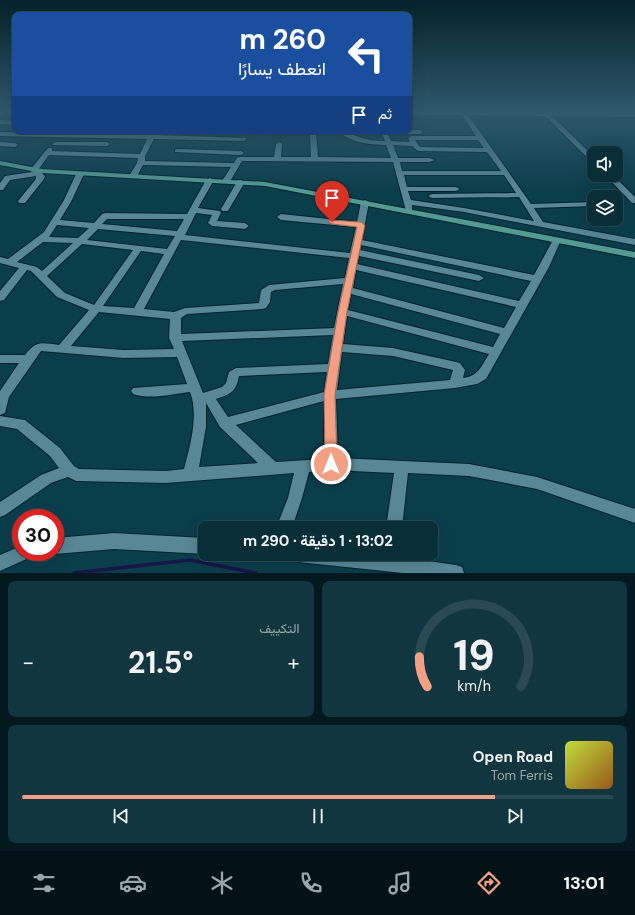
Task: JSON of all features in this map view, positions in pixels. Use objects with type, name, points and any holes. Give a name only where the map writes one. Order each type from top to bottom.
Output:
[{"type":"main road","points":[[0,163],[38,171],[210,180],[270,185],[635,255]]},
{"type":"street","points":[[38,171],[47,153],[60,138]]},
{"type":"street","points":[[133,176],[151,138]]},
{"type":"street","points":[[226,181],[239,159],[244,138]]},
{"type":"street","points":[[313,138],[315,160]]},
{"type":"street","points":[[355,138],[358,139],[370,138]]},
{"type":"street","points":[[387,138],[400,173],[410,212]]},
{"type":"street","points":[[395,138],[412,141],[427,138],[480,138],[530,206],[541,225]]},
{"type":"street","points":[[570,138],[587,154]]},
{"type":"street","points":[[412,141],[418,149],[489,150]]},
{"type":"street","points":[[0,144],[15,145]]},
{"type":"street","points":[[55,144],[107,144]]},
{"type":"street","points":[[277,160],[279,144]]},
{"type":"street","points":[[176,151],[239,159]]},
{"type":"street","points":[[47,153],[142,159],[430,160]]},
{"type":"street","points":[[0,188],[4,178],[38,171]]},
{"type":"street","points":[[22,201],[40,179],[41,176],[38,171]]},
{"type":"street","points":[[400,173],[506,172]]},
{"type":"street","points":[[5,261],[43,239],[56,222],[80,174]]},
{"type":"street","points":[[137,312],[210,180]]},
{"type":"street","points":[[225,208],[242,182]]},
{"type":"street","points":[[616,182],[635,201]]},
{"type":"street","points":[[405,189],[430,192],[522,195]]},
{"type":"street","points":[[430,192],[456,189]]},
{"type":"street","points":[[430,192],[435,206]]},
{"type":"street","points":[[331,464],[330,395],[342,312],[365,202]]},
{"type":"street","points":[[407,202],[635,242]]},
{"type":"street","points":[[530,206],[587,204]]},
{"type":"street","points":[[42,276],[106,216],[217,213],[212,223],[245,226]]},
{"type":"street","points":[[281,218],[361,225]]},
{"type":"street","points":[[56,222],[355,254],[537,279]]},
{"type":"street","points":[[43,239],[80,241],[170,252]]},
{"type":"street","points":[[225,423],[330,395],[455,384],[473,381],[482,376],[537,279],[557,240]]},
{"type":"street","points":[[63,348],[96,309],[139,248]]},
{"type":"street","points":[[355,254],[479,278]]},
{"type":"street","points":[[355,254],[521,305]]},
{"type":"street","points":[[5,261],[34,269],[69,300],[96,309],[176,316],[185,311],[262,306],[265,302],[266,290],[273,287],[348,286],[507,332]]},
{"type":"street","points":[[0,298],[25,267]]},
{"type":"street","points":[[342,312],[496,352]]},
{"type":"street","points":[[176,316],[175,338],[201,394],[225,423],[249,447],[274,468]]},
{"type":"street","points":[[175,338],[339,331]]},
{"type":"street","points":[[0,410],[3,396],[28,359],[39,347],[124,354],[181,353]]},
{"type":"street","points":[[338,348],[393,352],[456,366],[459,370],[455,384]]},
{"type":"street","points":[[0,359],[28,359]]},
{"type":"street","points":[[137,390],[201,394],[226,391],[230,388],[232,376],[236,372],[334,368]]},
{"type":"street","points":[[190,474],[196,446],[201,394]]},
{"type":"street","points":[[0,421],[20,424],[55,452],[69,470],[76,475],[166,477],[331,464],[469,470],[537,483],[635,516]]},
{"type":"street","points":[[287,521],[296,498],[303,466]]},
{"type":"street","points":[[395,521],[402,468]]},
{"type":"street","points":[[0,510],[46,479],[69,470]]},
{"type":"street","points":[[64,545],[114,541],[198,546]]},
{"type":"street","points":[[0,563],[12,558]]},
{"type":"street","points":[[403,561],[456,573]]},
{"type":"waterway","points":[[74,573],[190,560],[256,573]]},
{"type":"route","points":[[331,464],[330,395],[342,312],[361,225],[332,222]]}]
